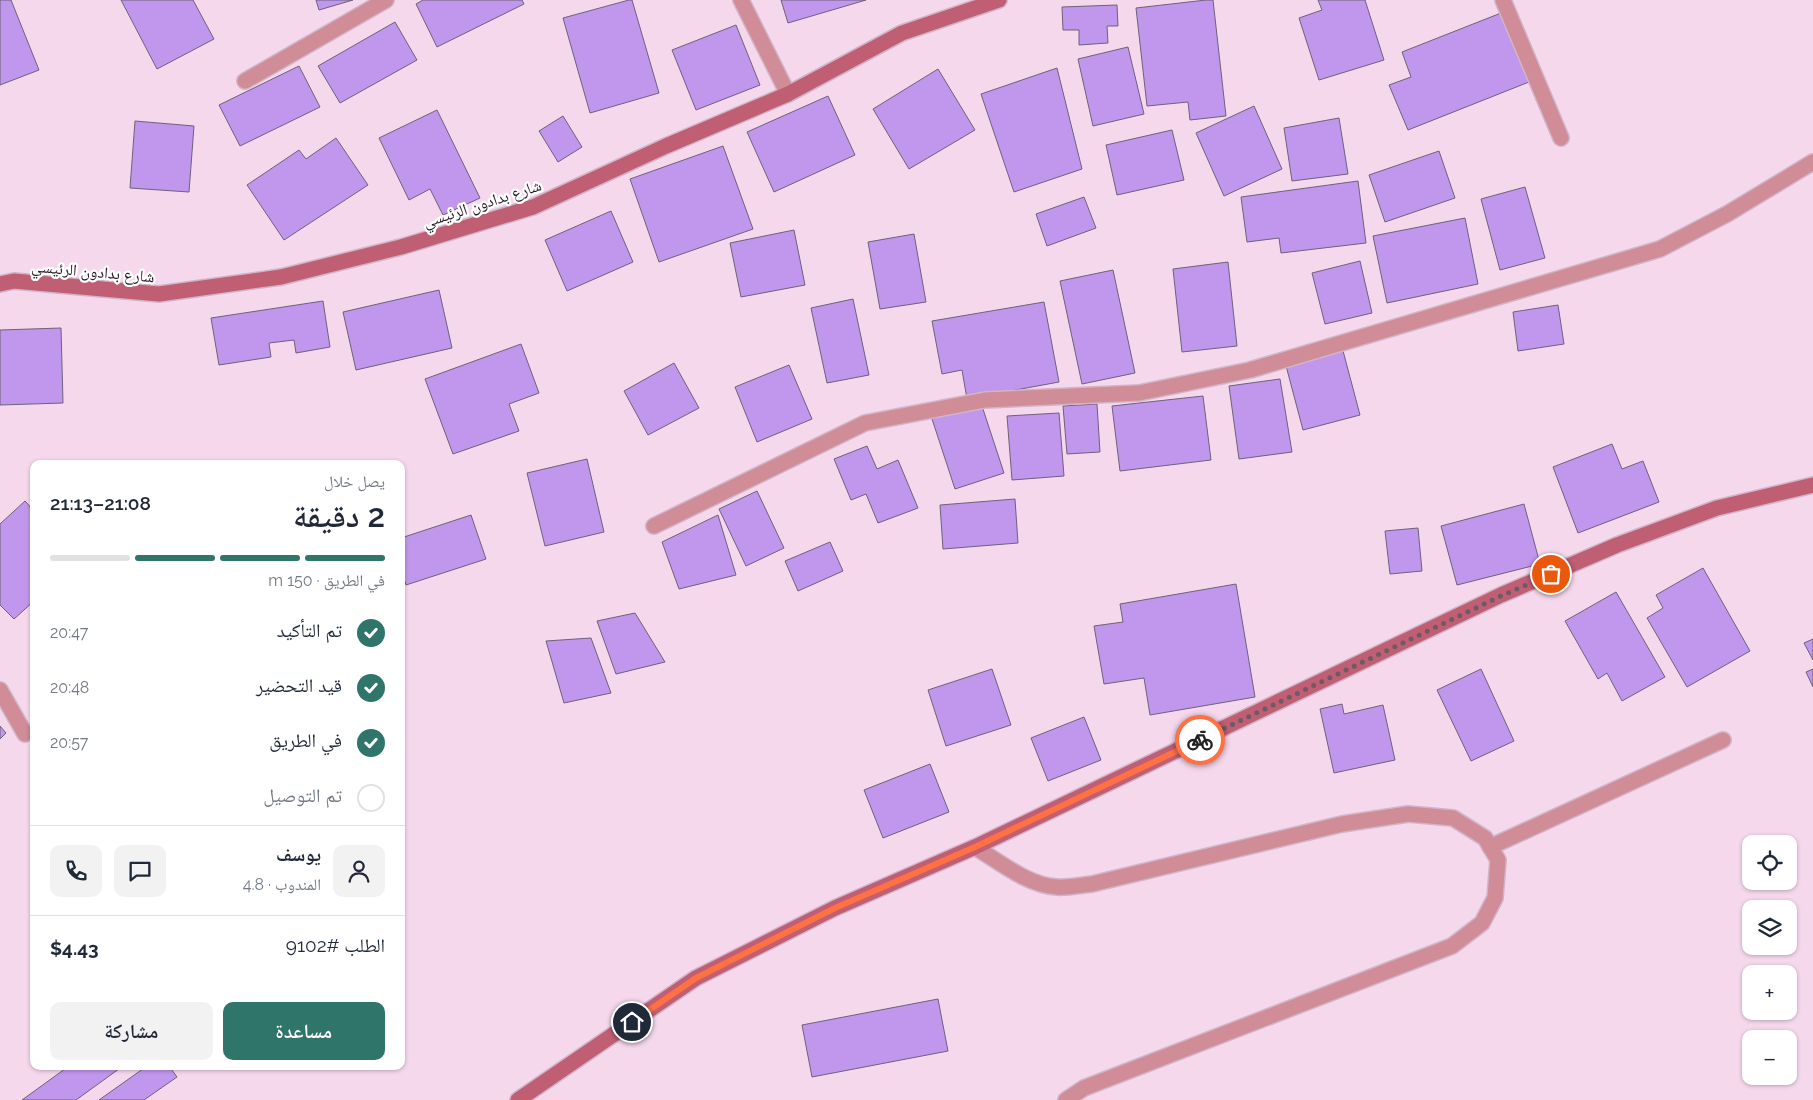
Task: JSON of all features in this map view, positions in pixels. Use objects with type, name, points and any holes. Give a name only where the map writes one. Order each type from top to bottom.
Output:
[{"type":"main road","name":"شارع بدادون الرئيسي","points":[[0,284],[14,281],[159,294],[281,277],[401,248],[533,207],[666,146],[788,94],[902,33],[999,0]]},
{"type":"main road","points":[[518,1100],[696,978],[835,908],[975,847],[1501,596],[1599,553],[1717,508],[1813,485]]},
{"type":"street","points":[[246,81],[386,0]]},
{"type":"street","points":[[741,0],[788,94]]},
{"type":"street","points":[[1503,0],[1561,138]]},
{"type":"street","points":[[654,526],[865,423],[985,400],[1139,393],[1250,370],[1660,249],[1727,214],[1813,162]]},
{"type":"street","points":[[0,690],[26,734]]},
{"type":"street","points":[[1490,847],[1723,740]]},
{"type":"street","points":[[975,847],[1036,883],[1056,887],[1092,884],[1342,824],[1408,814],[1452,818],[1485,838],[1498,860],[1495,898],[1482,923],[1452,946],[1084,1088],[1066,1100]]},
{"type":"building","points":[[0,0],[11,0],[39,70],[0,85]]},
{"type":"building","points":[[121,0],[193,0],[214,39],[157,69]]},
{"type":"building","points":[[316,0],[353,0],[319,10]]},
{"type":"building","points":[[423,0],[522,0],[524,4],[437,47],[416,4]]},
{"type":"building","points":[[632,0],[659,93],[590,113],[563,18]]},
{"type":"building","points":[[781,0],[866,0],[788,23]]},
{"type":"building","points":[[1213,0],[1226,116],[1190,120],[1188,102],[1147,106],[1136,8]]},
{"type":"building","points":[[1318,0],[1365,0],[1384,60],[1319,80],[1299,18],[1322,10]]},
{"type":"building","points":[[1117,5],[1118,26],[1107,26],[1108,43],[1079,45],[1079,30],[1063,30],[1062,7]]},
{"type":"building","points":[[1501,13],[1529,82],[1408,130],[1389,85],[1411,77],[1402,52]]},
{"type":"building","points":[[395,22],[417,60],[340,103],[318,66]]},
{"type":"building","points":[[736,25],[760,85],[696,110],[672,50]]},
{"type":"building","points":[[1128,47],[1144,114],[1093,126],[1078,59]]},
{"type":"building","points":[[299,66],[320,107],[240,146],[219,105]]},
{"type":"building","points":[[1057,68],[1082,169],[1014,192],[981,94]]},
{"type":"building","points":[[938,69],[975,130],[909,169],[873,109]]},
{"type":"building","points":[[828,96],[855,155],[774,192],[747,132]]},
{"type":"building","points":[[1254,106],[1282,169],[1224,196],[1196,133]]},
{"type":"building","points":[[437,110],[480,198],[443,215],[430,189],[409,200],[379,138]]},
{"type":"building","points":[[563,116],[582,147],[558,162],[539,131]]},
{"type":"building","points":[[1339,118],[1348,174],[1292,181],[1284,128]]},
{"type":"building","points":[[135,121],[194,126],[189,192],[130,188]]},
{"type":"building","points":[[1172,130],[1184,180],[1117,195],[1106,145]]},
{"type":"building","points":[[336,138],[368,185],[284,240],[247,185],[299,150],[306,159]]},
{"type":"building","points":[[723,146],[753,229],[659,262],[630,179]]},
{"type":"building","points":[[1439,151],[1455,198],[1385,222],[1369,175]]},
{"type":"building","points":[[1358,181],[1366,243],[1281,253],[1279,238],[1247,242],[1241,197]]},
{"type":"building","points":[[1525,187],[1545,258],[1500,270],[1481,199]]},
{"type":"building","points":[[1084,197],[1096,228],[1047,246],[1036,214]]},
{"type":"building","points":[[611,211],[633,262],[567,291],[545,240]]},
{"type":"building","points":[[1465,218],[1478,284],[1387,303],[1373,236]]},
{"type":"building","points":[[794,230],[805,285],[741,297],[730,243]]},
{"type":"building","points":[[914,234],[926,302],[880,309],[868,242]]},
{"type":"building","points":[[1360,261],[1372,313],[1325,324],[1312,273]]},
{"type":"building","points":[[1228,262],[1237,346],[1182,352],[1173,269]]},
{"type":"building","points":[[1113,270],[1135,373],[1082,384],[1060,281]]},
{"type":"building","points":[[439,290],[452,348],[356,370],[343,312]]},
{"type":"building","points":[[853,299],[869,375],[827,383],[811,308]]},
{"type":"building","points":[[323,301],[330,347],[296,353],[294,340],[269,343],[271,357],[219,365],[211,318]]},
{"type":"building","points":[[1044,302],[1059,382],[967,399],[962,370],[942,374],[932,321]]},
{"type":"building","points":[[1558,305],[1564,344],[1518,351],[1513,312]]},
{"type":"building","points":[[61,328],[63,403],[0,405],[0,330]]},
{"type":"building","points":[[521,344],[539,393],[509,404],[519,431],[453,454],[425,379]]},
{"type":"building","points":[[1342,347],[1360,415],[1303,430],[1285,362]]},
{"type":"building","points":[[674,363],[699,408],[648,435],[624,391]]},
{"type":"building","points":[[789,365],[812,419],[757,442],[735,387]]},
{"type":"building","points":[[1280,379],[1292,452],[1239,459],[1229,386]]},
{"type":"building","points":[[1203,396],[1211,460],[1120,471],[1112,406]]},
{"type":"building","points":[[981,403],[1004,473],[955,489],[932,419]]},
{"type":"building","points":[[1097,404],[1100,452],[1067,454],[1063,406]]},
{"type":"building","points":[[1059,413],[1064,476],[1012,480],[1007,416]]},
{"type":"building","points":[[1612,444],[1622,469],[1643,461],[1659,502],[1578,533],[1553,467]]},
{"type":"building","points":[[867,446],[877,469],[898,460],[918,508],[878,523],[866,494],[851,500],[834,459]]},
{"type":"building","points":[[587,459],[604,532],[545,546],[527,473]]},
{"type":"building","points":[[757,491],[784,548],[746,566],[719,509]]},
{"type":"building","points":[[1015,499],[1018,543],[943,549],[940,505]]},
{"type":"building","points":[[25,501],[30,507],[30,605],[14,619],[0,605],[0,524]]},
{"type":"building","points":[[1524,504],[1540,564],[1457,585],[1441,526]]},
{"type":"building","points":[[471,515],[486,559],[406,585],[405,537]]},
{"type":"building","points":[[718,515],[736,575],[679,589],[662,542]]},
{"type":"building","points":[[1418,528],[1422,571],[1390,574],[1385,531]]},
{"type":"building","points":[[830,542],[843,571],[798,591],[785,561]]},
{"type":"building","points":[[1703,568],[1750,651],[1687,687],[1647,618],[1663,608],[1656,595]]},
{"type":"building","points":[[1236,584],[1255,697],[1150,715],[1144,678],[1104,684],[1094,626],[1123,622],[1120,604]]},
{"type":"building","points":[[1616,592],[1665,677],[1622,701],[1607,673],[1598,679],[1565,621]]},
{"type":"building","points":[[635,613],[665,662],[616,674],[597,621]]},
{"type":"building","points":[[591,638],[611,693],[564,703],[546,641]]},
{"type":"building","points":[[1813,639],[1813,660],[1804,643]]},
{"type":"building","points":[[992,669],[1011,725],[946,746],[928,690]]},
{"type":"building","points":[[1481,669],[1514,741],[1471,761],[1437,690]]},
{"type":"building","points":[[1813,669],[1813,687],[1806,672]]},
{"type":"building","points":[[1342,704],[1344,714],[1383,705],[1395,760],[1334,773],[1320,709]]},
{"type":"building","points":[[1084,717],[1101,760],[1048,781],[1031,738]]},
{"type":"building","points":[[0,726],[6,733],[0,739]]},
{"type":"building","points":[[930,764],[949,812],[883,838],[864,790]]},
{"type":"building","points":[[938,999],[948,1051],[812,1077],[802,1025]]},
{"type":"building","points":[[63,1070],[117,1070],[76,1100],[22,1100]]},
{"type":"building","points":[[141,1070],[172,1070],[177,1077],[144,1100],[99,1100]]},
{"type":"way so far","points":[[1200,740],[1551,574]]},
{"type":"route","points":[[632,1022],[696,978],[835,908],[975,847],[1200,740]]}]
